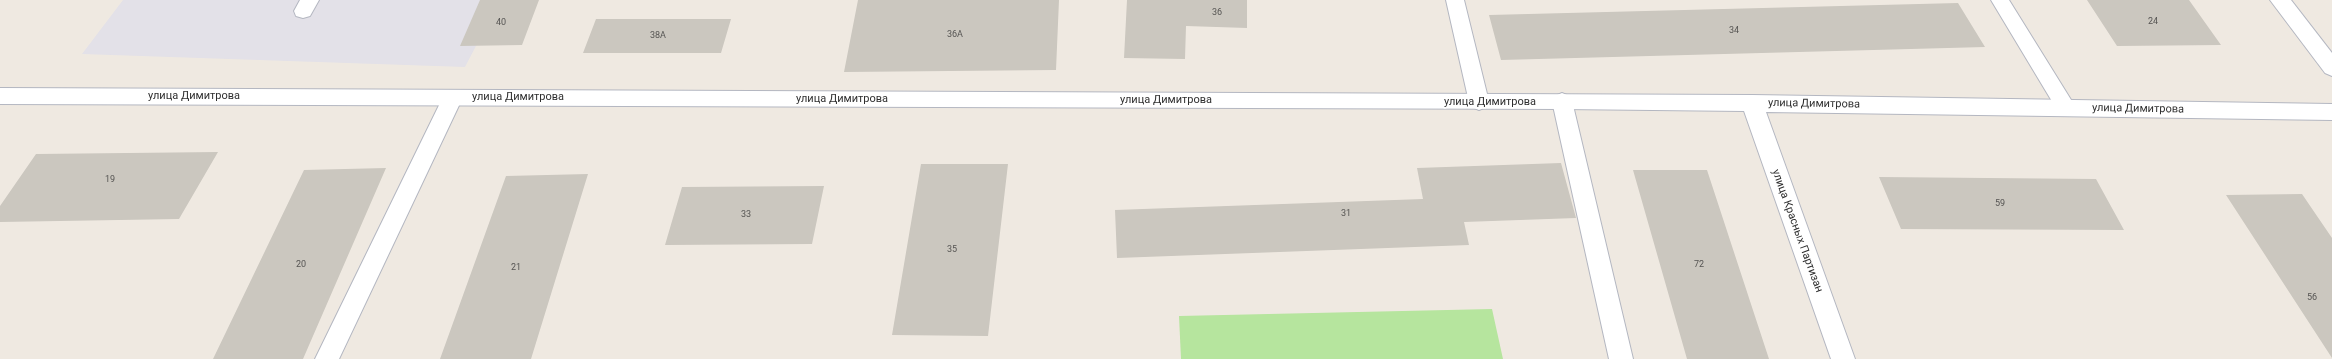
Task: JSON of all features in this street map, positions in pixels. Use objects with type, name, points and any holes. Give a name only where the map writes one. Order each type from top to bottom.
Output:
[{"type":"street","points":[[2280,0],[2332,68]]},
{"type":"street","name":"улица Димитрова","points":[[0,96],[1479,102],[1562,101],[2332,112]]},
{"type":"street","name":"улица Красных Партизан","points":[[1752,103],[1843,359]]},
{"type":"lane","points":[[1455,0],[1479,102]]},
{"type":"lane","points":[[2000,0],[2066,108]]},
{"type":"lane","points":[[327,359],[453,97]]},
{"type":"lane","points":[[1562,101],[1621,359]]},
{"type":"shaded area","points":[[123,0],[500,0],[465,67],[82,54]]},
{"type":"green space","points":[[1492,309],[1503,359],[1181,359],[1179,316]]},
{"type":"building","points":[[480,0],[539,0],[522,45],[460,46]]},
{"type":"building","points":[[858,0],[1059,0],[1056,70],[844,72]]},
{"type":"building","points":[[1127,0],[1247,0],[1247,28],[1186,26],[1185,59],[1124,58]]},
{"type":"building","points":[[2087,0],[2189,0],[2221,45],[2117,46]]},
{"type":"building","points":[[1958,3],[1985,47],[1501,60],[1489,15]]},
{"type":"building","points":[[596,19],[731,19],[721,53],[583,53]]},
{"type":"building","points":[[218,152],[179,219],[0,222],[0,206],[36,154]]},
{"type":"building","points":[[1561,163],[1576,218],[1464,222],[1469,245],[1117,258],[1115,210],[1423,199],[1417,168]]},
{"type":"building","points":[[921,164],[1008,164],[988,336],[892,335]]},
{"type":"building","points":[[386,168],[303,359],[213,359],[304,170]]},
{"type":"building","points":[[1633,170],[1707,170],[1769,359],[1687,359]]},
{"type":"building","points":[[588,174],[531,359],[440,359],[506,176]]},
{"type":"building","points":[[1879,177],[2096,179],[2124,230],[1901,229]]},
{"type":"building","points":[[824,186],[812,244],[665,245],[682,187]]},
{"type":"building","points":[[2302,194],[2332,238],[2332,358],[2226,195]]}]
